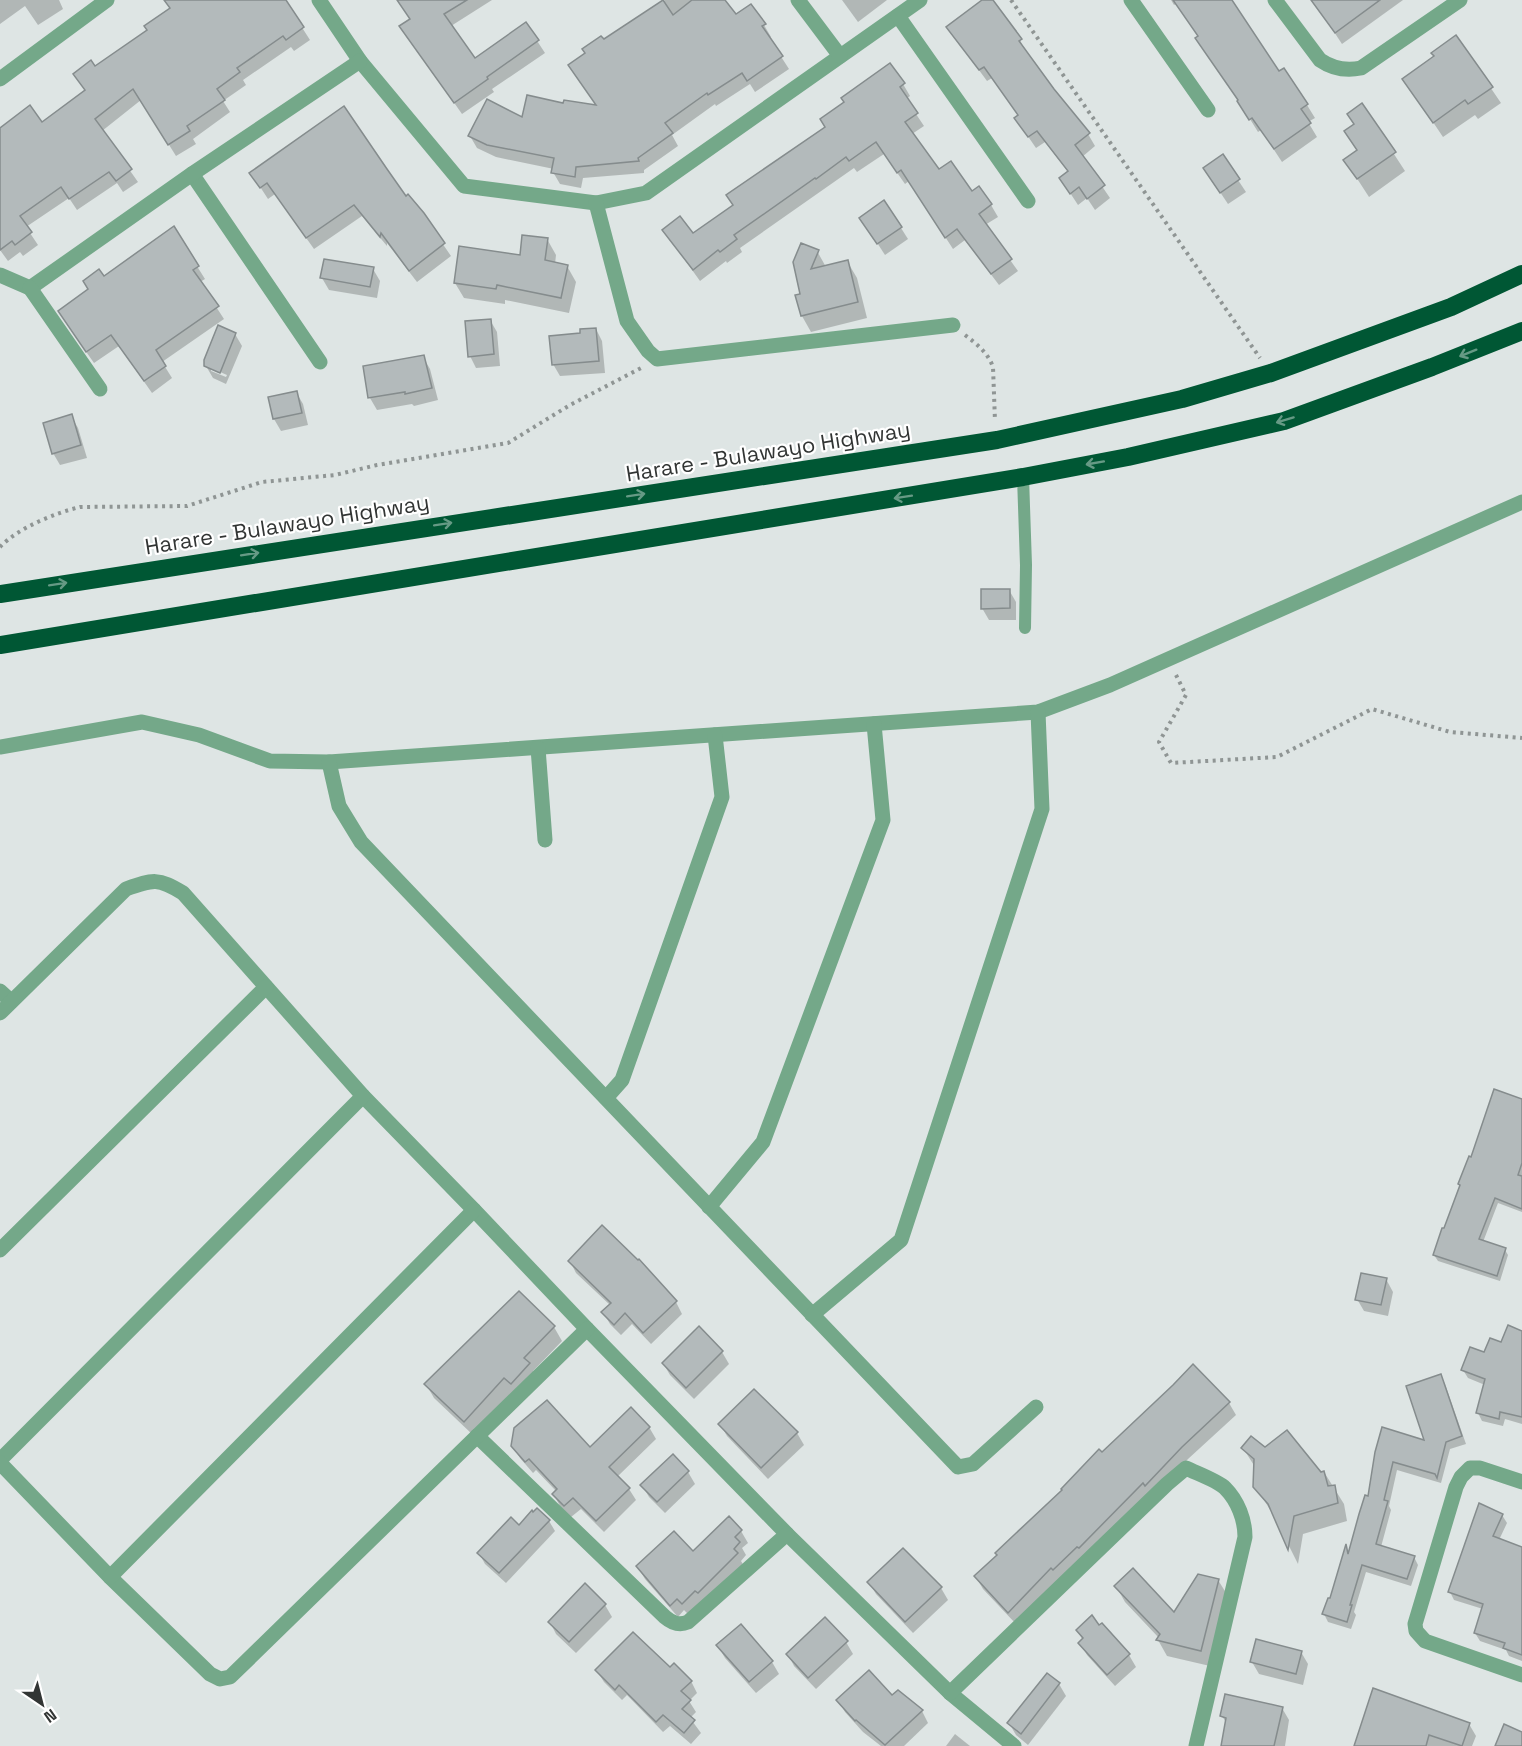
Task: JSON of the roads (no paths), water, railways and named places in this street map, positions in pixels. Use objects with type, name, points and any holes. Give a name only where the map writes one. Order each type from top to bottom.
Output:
[{"type":"highway","name":"Harare - Bulawayo Highway","points":[[0,594],[997,440],[1182,399],[1271,373],[1451,307],[1522,274]]},
{"type":"highway","points":[[0,645],[1023,477],[1139,455],[1284,421],[1432,367],[1522,331]]},
{"type":"street","points":[[0,79],[107,0]]},
{"type":"street","points":[[319,0],[360,61],[464,186],[596,203],[646,193],[920,0]]},
{"type":"street","points":[[798,0],[840,56]]},
{"type":"street","points":[[1131,0],[1208,110]]},
{"type":"street","points":[[1275,0],[1320,60],[1329,66],[1350,70],[1361,68],[1460,0]]},
{"type":"street","points":[[898,16],[1028,201]]},
{"type":"street","points":[[30,288],[192,174],[360,61]]},
{"type":"street","points":[[192,174],[320,362]]},
{"type":"street","points":[[596,203],[627,321],[648,351],[657,359],[953,325]]},
{"type":"street","points":[[0,275],[30,288],[100,388]]},
{"type":"street","points":[[0,747],[142,722],[200,735],[270,761],[329,762],[1038,712],[1168,660],[1522,502]]},
{"type":"street","points":[[812,1315],[901,1240],[1042,809],[1038,712]]},
{"type":"street","points":[[709,1207],[763,1142],[883,820],[874,724]]},
{"type":"street","points":[[606,1098],[622,1080],[722,797],[715,735]]},
{"type":"street","points":[[538,748],[545,840]]},
{"type":"street","points":[[329,762],[339,806],[362,842],[958,1467],[973,1464],[1036,1407]]},
{"type":"street","points":[[0,1013],[6,996],[126,889],[146,882],[163,881],[183,893],[363,1096],[587,1329],[787,1534],[950,1693],[1014,1746]]},
{"type":"street","points":[[0,1250],[266,987]]},
{"type":"street","points":[[363,1096],[0,1462],[110,1577],[210,1674],[220,1679],[230,1677],[587,1329]]},
{"type":"street","points":[[110,1577],[474,1210]]},
{"type":"street","points":[[477,1436],[665,1617],[676,1624],[688,1622],[787,1534]]},
{"type":"street","points":[[950,1693],[1158,1492],[1186,1468],[1225,1487],[1245,1524],[1245,1537],[1196,1746]]},
{"type":"street","points":[[1522,1482],[1480,1468],[1470,1468],[1461,1477],[1415,1624],[1416,1631],[1425,1641],[1522,1675]]},
{"type":"lane","points":[[1023,477],[1026,565],[1025,628]]}]
